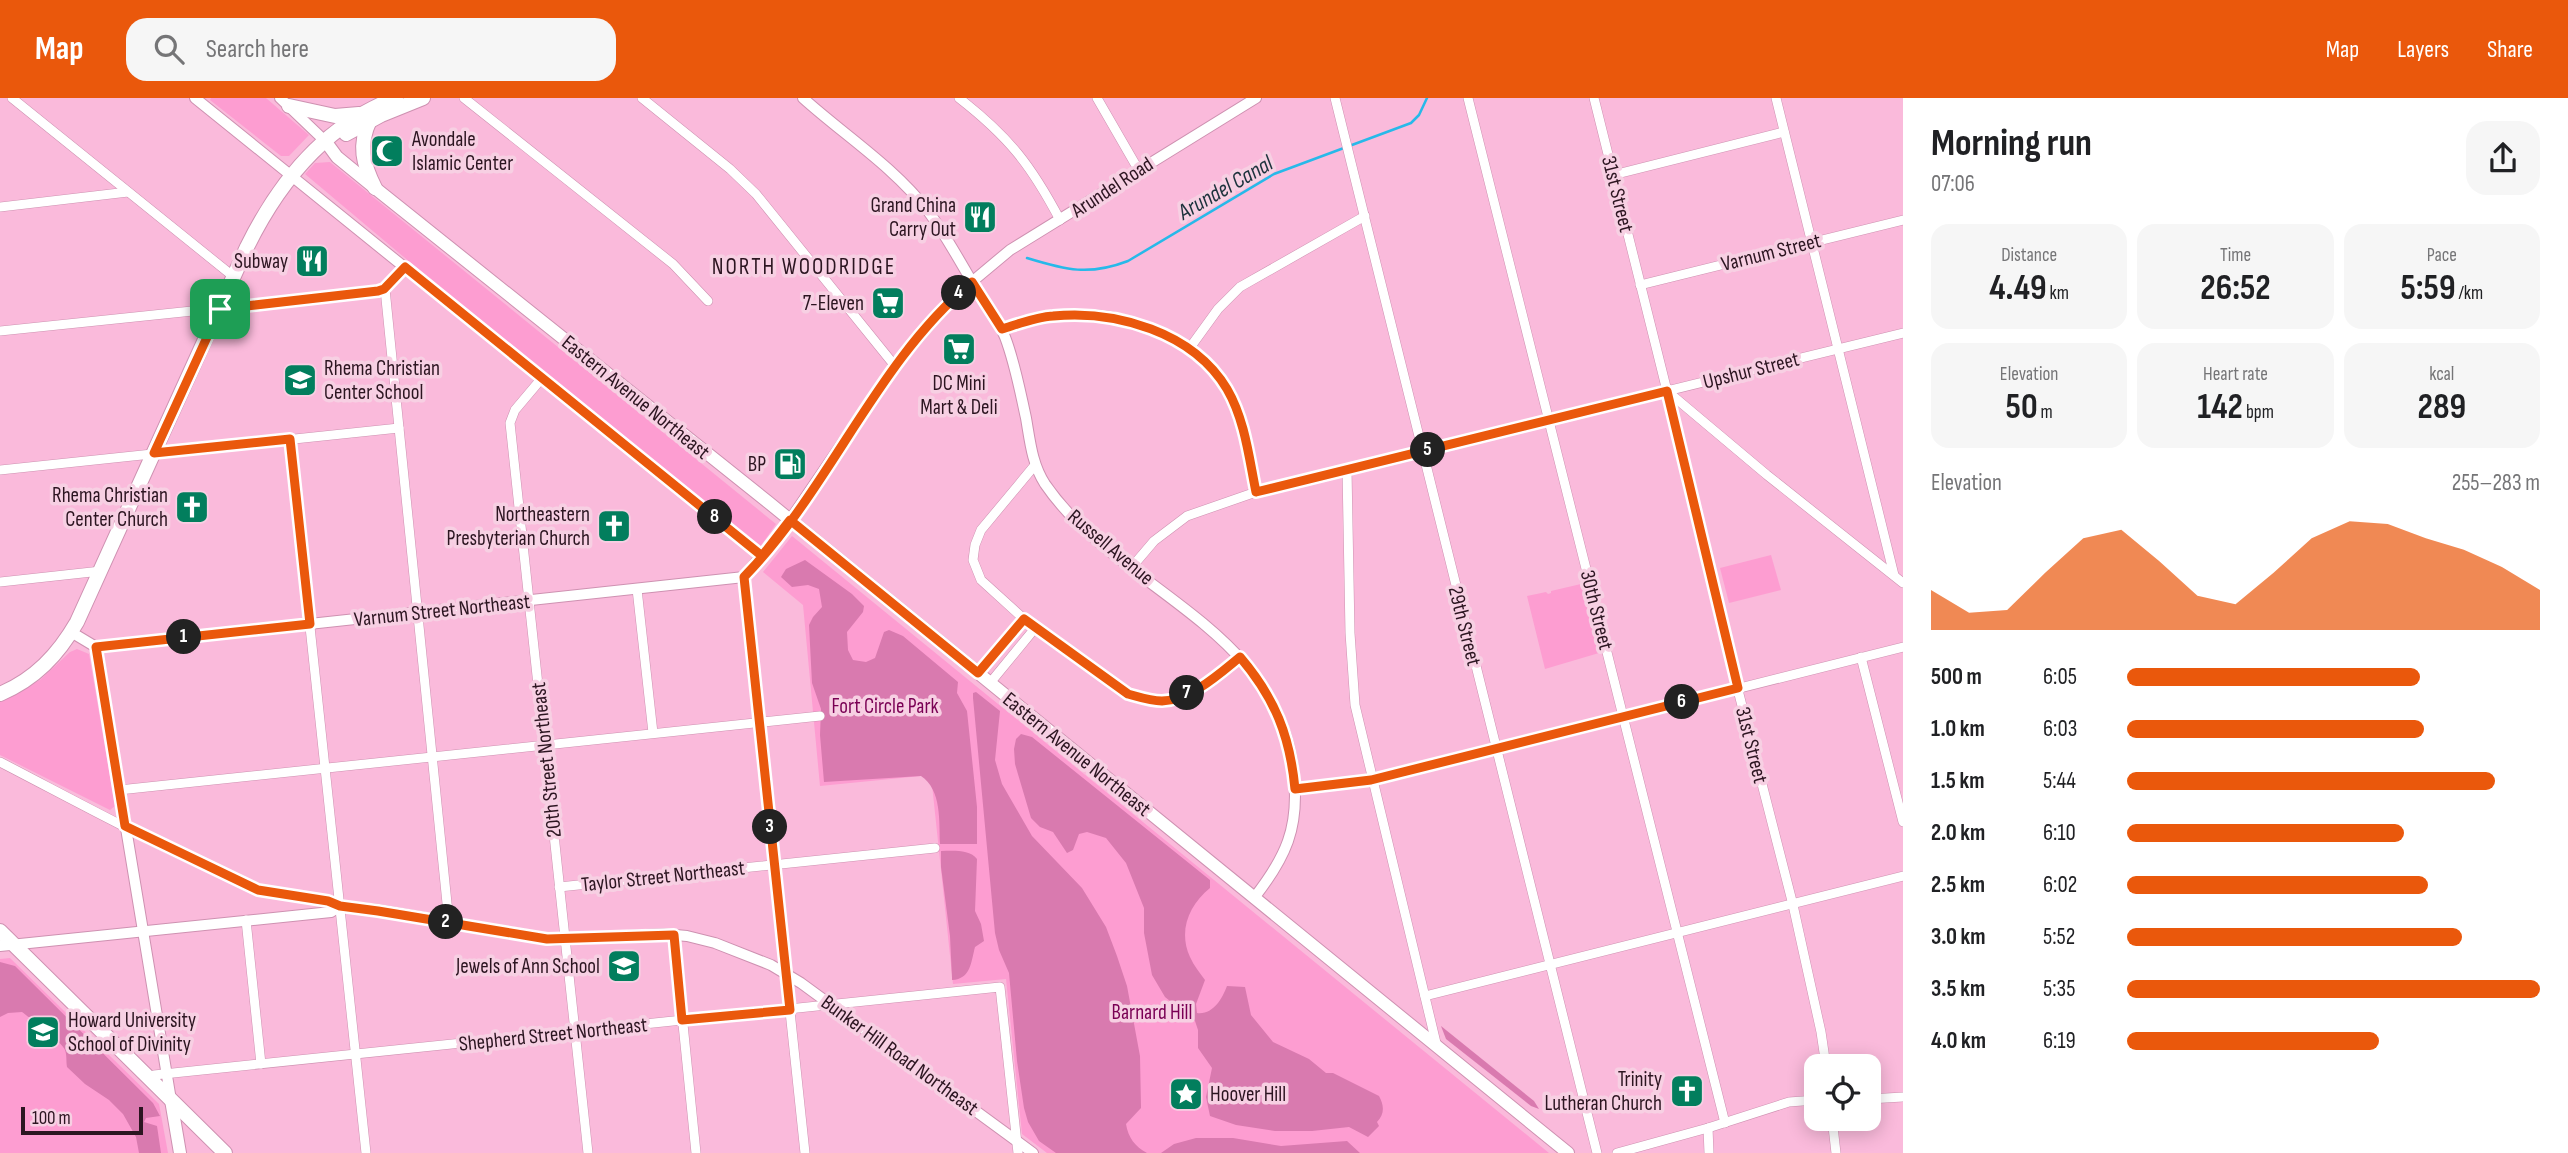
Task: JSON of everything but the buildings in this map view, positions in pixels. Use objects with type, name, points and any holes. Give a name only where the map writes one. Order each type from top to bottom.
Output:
[{"type":"main road","points":[[0,694],[37,673],[54,656],[71,632],[259,223],[302,162],[326,142],[396,98]]},
{"type":"main road","points":[[284,102],[335,116],[365,117],[423,98]]},
{"type":"main road","points":[[365,117],[362,142],[365,168],[375,188]]},
{"type":"main road","name":"Eastern Avenue Northeast","points":[[326,142],[337,157],[375,188],[790,520],[1567,1153]]},
{"type":"main road","points":[[0,930],[7,946],[225,1153]]},
{"type":"main road","points":[[171,1100],[180,1153]]},
{"type":"street","points":[[12,98],[234,277]]},
{"type":"street","points":[[195,98],[762,556]]},
{"type":"street","points":[[464,98],[673,264],[708,300]]},
{"type":"street","points":[[642,98],[730,169],[756,194],[895,366]]},
{"type":"street","name":"Russell Avenue","points":[[803,98],[900,180],[927,210],[959,257],[1002,329],[1014,367],[1035,466],[1057,500],[1087,531],[1196,617],[1240,657],[1256,676],[1282,724],[1292,757],[1296,814],[1279,861],[1254,898]]},
{"type":"street","points":[[959,98],[1001,132],[1019,152],[1042,186],[1060,220]]},
{"type":"street","points":[[1097,98],[1138,169]]},
{"type":"street","name":"Arundel Road","points":[[972,282],[1010,250],[1256,98]]},
{"type":"street","name":"29th Street","points":[[1335,98],[1597,1153]]},
{"type":"street","name":"30th Street","points":[[1468,98],[1724,1123]]},
{"type":"street","name":"31st Street","points":[[1594,98],[1793,905],[1824,1054]]},
{"type":"street","points":[[1776,98],[1894,575]]},
{"type":"street","points":[[284,102],[326,142]]},
{"type":"street","points":[[1613,175],[1784,132]]},
{"type":"street","points":[[0,207],[128,192]]},
{"type":"street","points":[[1189,349],[1219,309],[1240,287],[1365,216]]},
{"type":"street","name":"Varnum Street","points":[[1640,285],[1903,220]]},
{"type":"street","points":[[0,331],[384,289],[405,267]]},
{"type":"street","points":[[805,1153],[744,577],[790,520],[895,366],[949,301],[972,282]]},
{"type":"street","points":[[384,289],[449,923]]},
{"type":"street","points":[[1002,329],[1050,316],[1092,314],[1120,318],[1189,349],[1211,368],[1227,389],[1235,406],[1245,436],[1256,492]]},
{"type":"street","name":"Upshur Street","points":[[1131,568],[1154,541],[1187,516],[1256,492],[1903,333]]},
{"type":"street","name":"20th Street Northeast","points":[[542,378],[511,419],[588,1153]]},
{"type":"street","points":[[1667,391],[1903,583]]},
{"type":"street","points":[[0,470],[399,428]]},
{"type":"street","points":[[290,439],[366,1153]]},
{"type":"street","points":[[1035,466],[981,530],[975,545],[974,560],[981,580],[1024,619],[1128,694],[1163,701],[1180,697],[1209,682],[1240,657]]},
{"type":"street","points":[[1347,470],[1352,680],[1359,725],[1437,1047]]},
{"type":"street","points":[[0,582],[101,571]]},
{"type":"street","name":"Varnum Street Northeast","points":[[96,647],[744,577]]},
{"type":"street","points":[[637,589],[653,733]]},
{"type":"street","points":[[978,673],[1024,619]]},
{"type":"street","points":[[990,682],[1035,627]]},
{"type":"street","points":[[71,632],[96,647],[171,1100]]},
{"type":"street","points":[[1295,789],[1371,780],[1903,647]]},
{"type":"street","points":[[1861,657],[1903,822]]},
{"type":"street","points":[[119,790],[820,716]]},
{"type":"street","name":"Bunker Hill Road Northeast","points":[[0,762],[258,890],[529,937],[565,939],[674,935],[715,943],[786,974],[1033,1153]]},
{"type":"street","name":"Taylor Street Northeast","points":[[559,887],[935,848]]},
{"type":"street","points":[[1425,996],[1903,876]]},
{"type":"street","points":[[290,895],[297,907],[294,916]]},
{"type":"street","points":[[7,946],[331,912],[340,906]]},
{"type":"street","points":[[247,920],[261,1064]]},
{"type":"street","points":[[674,935],[696,1153]]},
{"type":"street","name":"Shepherd Street Northeast","points":[[148,1077],[1000,987],[1016,1141]]},
{"type":"street","points":[[1881,1098],[1903,1097]]},
{"type":"street","points":[[1616,1153],[1709,1128],[1790,1102],[1804,1101]]},
{"type":"street","points":[[1709,1128],[1709,1153]]},
{"type":"street","points":[[1833,1131],[1836,1153]]},
{"type":"street","points":[[1016,1141],[1018,1153]]},
{"type":"green space","points":[[266,98],[309,135],[289,156],[281,156],[210,100]]},
{"type":"green space","points":[[330,162],[776,524],[760,547],[499,337],[305,174],[315,163]]},
{"type":"green space","name":"Barnard Hill","points":[[792,536],[1549,1153],[1047,1153],[1022,1134],[1006,979],[953,984],[931,775],[820,786],[803,605],[763,572]]},
{"type":"green space","points":[[1771,555],[1781,590],[1729,603],[1720,568]]},
{"type":"green space","name":"Fort Circle Park","points":[[805,560],[864,606],[863,612],[847,632],[848,650],[853,660],[866,662],[875,658],[884,632],[889,630],[903,636],[958,682],[957,693],[967,711],[977,807],[977,844],[940,844],[936,798],[933,789],[921,776],[824,782],[821,709],[812,683],[809,625],[822,607],[819,589],[808,585],[792,587],[781,577],[786,569]]},
{"type":"green space","points":[[1581,584],[1599,653],[1545,669],[1527,596],[1546,592],[1548,594]]},
{"type":"green space","points":[[77,649],[89,654],[115,806],[110,810],[0,755],[0,702],[40,680],[70,652]]},
{"type":"green space","points":[[976,692],[1000,711],[995,760],[1002,784],[1032,836],[1082,888],[1106,927],[1117,956],[1127,986],[1140,1056],[1141,1108],[1126,1124],[1133,1141],[1147,1153],[1056,1153],[1039,1141],[1028,1122],[1017,1061],[1009,973],[995,933],[973,698],[973,693]]},
{"type":"green space","points":[[1021,734],[1032,737],[1210,880],[1210,888],[1191,910],[1185,938],[1190,957],[1205,980],[1196,1004],[1197,1013],[1212,1009],[1220,1001],[1227,986],[1245,987],[1251,1015],[1273,1042],[1309,1059],[1326,1073],[1333,1073],[1379,1096],[1383,1109],[1377,1122],[1379,1126],[1368,1137],[1349,1127],[1275,1131],[1236,1125],[1210,1116],[1206,1097],[1212,1068],[1198,1048],[1195,1021],[1165,997],[1152,975],[1144,933],[1144,908],[1126,863],[1106,838],[1087,832],[1079,834],[1073,850],[1067,853],[1053,832],[1040,827],[1031,818],[1015,764],[1016,739]]},
{"type":"green space","points":[[941,851],[965,852],[977,859],[975,911],[984,941],[975,947],[967,973],[952,980],[950,936]]},
{"type":"green space","name":"Howard University School of Divinity","points":[[10,958],[159,1104],[168,1153],[0,1153],[0,959]]},
{"type":"green space","points":[[0,962],[15,966],[153,1103],[160,1116],[146,1118],[144,1122],[157,1126],[161,1153],[139,1153],[136,1137],[123,1114],[67,1067],[65,1050],[46,1031],[22,1012],[8,1013],[0,1017]]},
{"type":"green space","points":[[1441,1026],[1534,1101],[1539,1109],[1531,1106],[1446,1039]]},
{"type":"green space","points":[[1196,1138],[1233,1138],[1281,1146],[1347,1141],[1360,1153],[1161,1153],[1174,1144]]},
{"type":"waterway","name":"Arundel Canal","points":[[1027,258],[1078,270],[1101,269],[1128,261],[1274,174],[1411,123],[1419,115],[1427,98]]},
{"type":"place","name":"Avondale Islamic Center","points":[[387,151]]},
{"type":"place","name":"Grand China Carry Out","points":[[980,217]]},
{"type":"place","name":"Subway","points":[[312,261]]},
{"type":"place","name":"7-Eleven","points":[[888,303]]},
{"type":"place","name":"DC Mini Mart & Deli","points":[[959,349]]},
{"type":"place","name":"Rhema Christian Center School","points":[[300,380]]},
{"type":"place","name":"BP","points":[[790,464]]},
{"type":"place","name":"Rhema Christian Center Church","points":[[192,507]]},
{"type":"place","name":"Northeastern Presbyterian Church","points":[[614,526]]},
{"type":"place","name":"Jewels of Ann School","points":[[624,966]]},
{"type":"place","name":"Howard University School of Divinity","points":[[43,1032]]},
{"type":"place","name":"Trinity Lutheran Church","points":[[1687,1091]]},
{"type":"place","name":"Hoover Hill","points":[[1186,1094]]},
{"type":"district","name":"NORTH WOODRIDGE","points":[[804,266]]},
{"type":"route","points":[[220,309],[154,453],[290,439],[310,624],[96,647],[125,826],[258,890],[277,894],[547,939],[674,935],[682,1020],[790,1010],[744,577],[762,556],[790,520],[895,366],[949,301],[972,282],[1002,329],[1050,316],[1092,314],[1120,318],[1152,330],[1189,349],[1211,368],[1227,389],[1235,406],[1245,436],[1256,492],[1667,391],[1738,688],[1371,780],[1295,789],[1287,735],[1256,676],[1240,657],[1209,682],[1180,697],[1163,701],[1145,699],[1128,694],[1024,619],[978,673],[790,520],[781,533],[762,556],[405,267],[384,289],[378,291],[220,309]]}]
